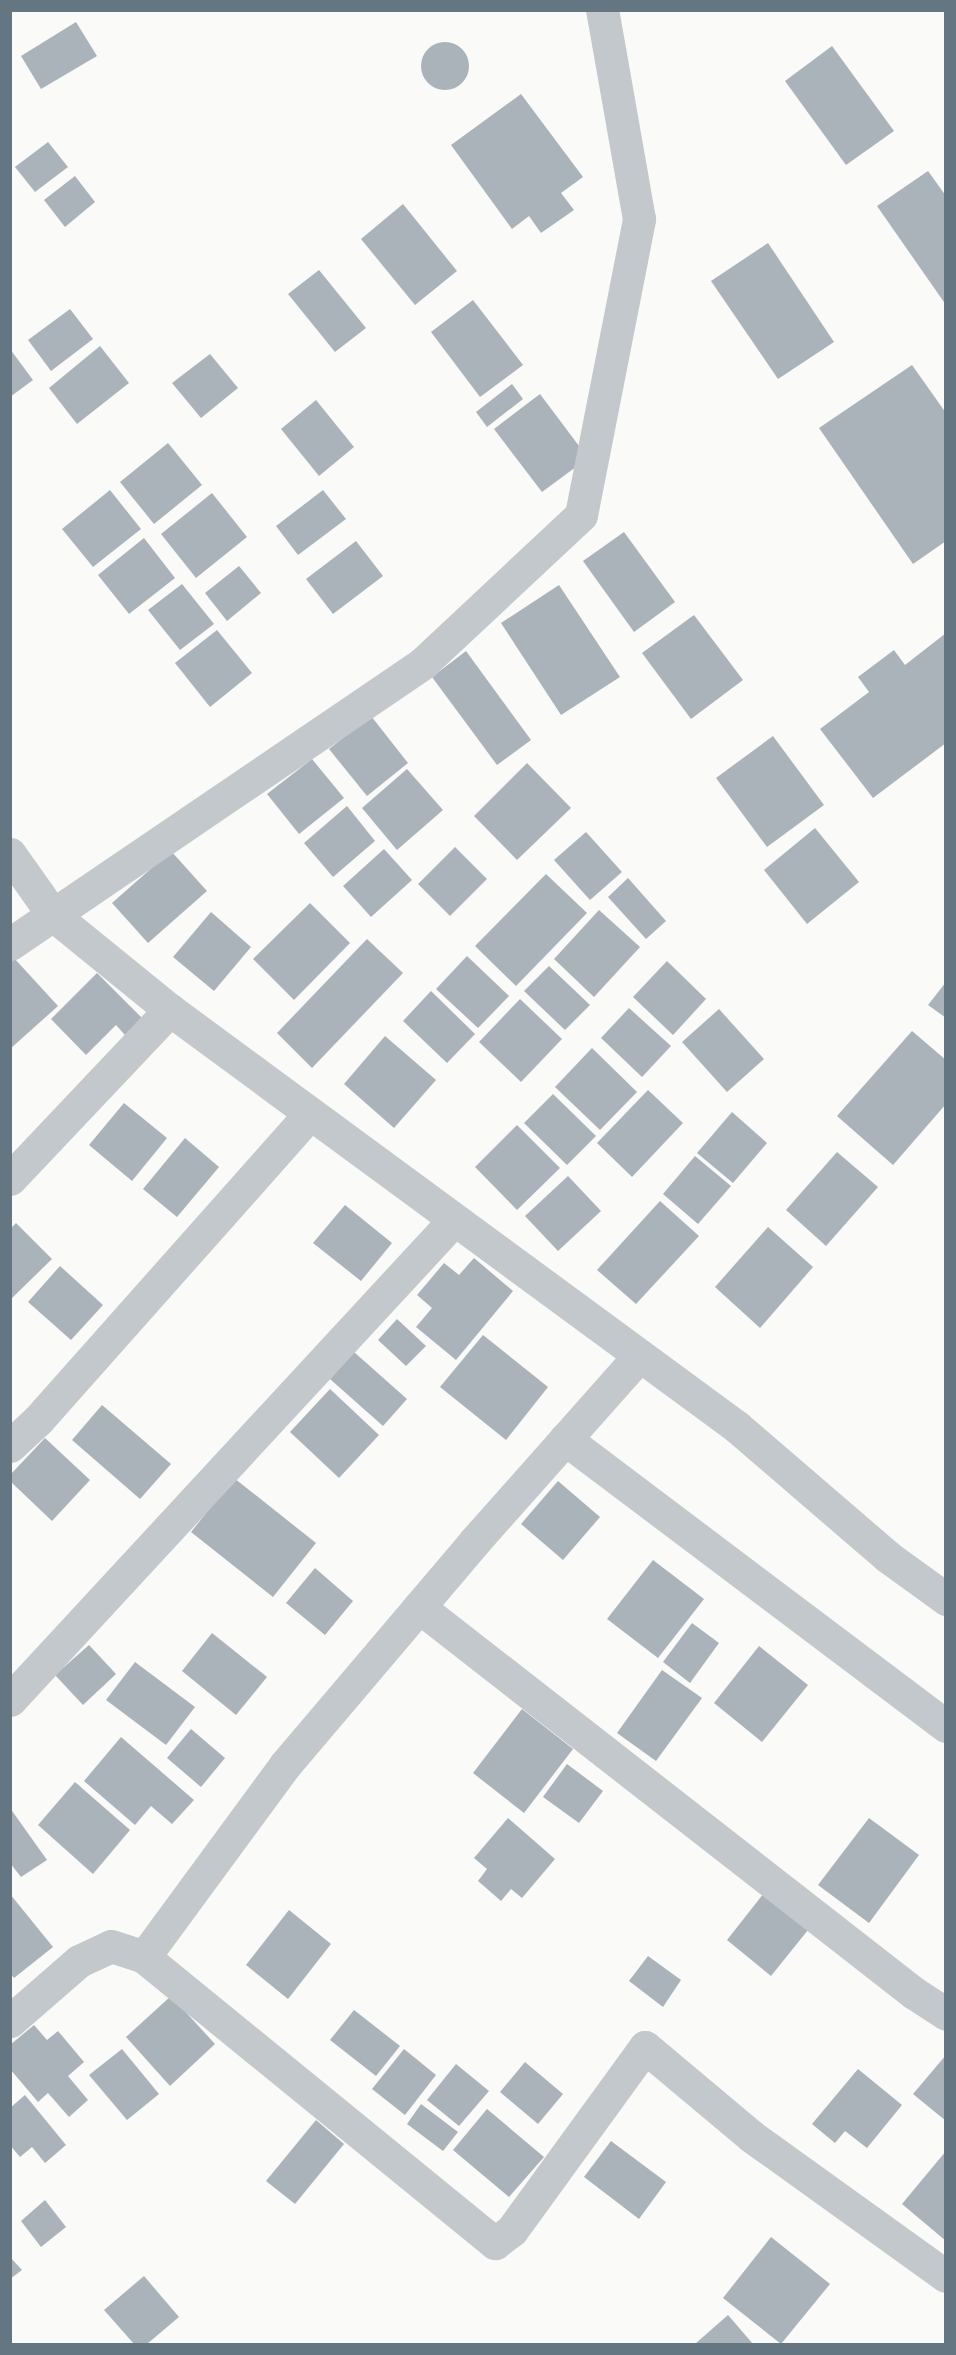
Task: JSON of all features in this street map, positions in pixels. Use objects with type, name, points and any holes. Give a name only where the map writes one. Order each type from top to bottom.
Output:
[{"type":"street","points":[[10,944],[423,663],[581,515],[639,219],[602,10]]},
{"type":"street","points":[[10,855],[53,915],[170,1010],[737,1427],[888,1557],[945,1599]]},
{"type":"street","points":[[10,1179],[170,1010]]},
{"type":"street","points":[[10,1446],[38,1420],[310,1114]]},
{"type":"street","points":[[10,1700],[454,1220]]},
{"type":"street","points":[[144,1957],[285,1765],[419,1607],[639,1356]]},
{"type":"street","points":[[565,1439],[945,1726]]},
{"type":"street","points":[[419,1607],[914,1993],[945,2014]]},
{"type":"street","points":[[10,2021],[79,1961],[111,1946],[144,1957],[495,2243],[512,2230],[645,2047],[752,2136],[945,2276]]},
{"type":"building","points":[[76,22],[97,56],[41,89],[21,56]]},
{"type":"building","points":[[445,42],[462,49],[469,66],[462,83],[445,90],[428,83],[421,66],[428,49]]},
{"type":"building","points":[[832,46],[894,131],[846,165],[785,81]]},
{"type":"building","points":[[521,94],[583,177],[561,193],[574,210],[541,233],[529,216],[512,229],[451,145]]},
{"type":"building","points":[[48,142],[68,167],[35,192],[15,167]]},
{"type":"building","points":[[928,171],[946,196],[946,305],[877,206]]},
{"type":"building","points":[[75,176],[95,202],[65,227],[44,200]]},
{"type":"building","points":[[403,204],[457,271],[415,305],[361,239]]},
{"type":"building","points":[[768,243],[834,342],[778,379],[711,281]]},
{"type":"building","points":[[319,270],[366,328],[335,352],[288,294]]},
{"type":"building","points":[[473,300],[523,365],[480,397],[431,332]]},
{"type":"building","points":[[70,309],[93,339],[51,371],[28,340]]},
{"type":"building","points":[[100,346],[129,383],[77,424],[49,388]]},
{"type":"building","points":[[10,349],[33,380],[10,397]]},
{"type":"building","points":[[210,354],[238,388],[201,418],[172,383]]},
{"type":"building","points":[[912,365],[946,413],[946,541],[913,564],[819,428]]},
{"type":"building","points":[[512,384],[523,399],[487,427],[476,412]]},
{"type":"building","points":[[540,394],[588,458],[542,492],[494,429]]},
{"type":"building","points":[[316,400],[354,447],[319,476],[281,429]]},
{"type":"building","points":[[168,443],[202,485],[154,524],[120,482]]},
{"type":"building","points":[[110,490],[141,529],[93,567],[62,529]]},
{"type":"building","points":[[323,490],[346,519],[298,555],[276,526]]},
{"type":"building","points":[[212,493],[247,537],[196,578],[161,534]]},
{"type":"building","points":[[624,532],[675,602],[634,632],[583,561]]},
{"type":"building","points":[[144,538],[175,578],[129,614],[98,575]]},
{"type":"building","points":[[356,541],[383,576],[333,614],[306,579]]},
{"type":"building","points":[[239,566],[261,593],[227,621],[205,593]]},
{"type":"building","points":[[182,584],[214,624],[180,650],[148,610]]},
{"type":"building","points":[[559,585],[620,677],[561,715],[501,623]]},
{"type":"building","points":[[694,615],[743,680],[691,719],[642,653]]},
{"type":"building","points":[[217,630],[252,673],[210,707],[175,663]]},
{"type":"building","points":[[946,633],[946,743],[873,798],[820,729],[869,692],[858,677],[894,650],[905,665]]},
{"type":"building","points":[[466,651],[531,740],[497,765],[432,677]]},
{"type":"building","points":[[371,716],[408,763],[367,796],[329,749]]},
{"type":"building","points":[[773,736],[824,805],[767,847],[716,778]]},
{"type":"building","points":[[312,759],[344,798],[299,834],[267,794]]},
{"type":"building","points":[[527,763],[571,808],[517,860],[474,816]]},
{"type":"building","points":[[407,769],[443,810],[397,850],[362,808]]},
{"type":"building","points":[[347,806],[375,841],[333,877],[304,843]]},
{"type":"building","points":[[815,828],[859,882],[807,924],[764,870]]},
{"type":"building","points":[[586,832],[622,872],[590,900],[554,860]]},
{"type":"building","points":[[455,847],[487,879],[450,916],[418,884]]},
{"type":"building","points":[[384,849],[412,880],[371,917],[343,886]]},
{"type":"building","points":[[171,851],[207,891],[148,943],[112,903]]},
{"type":"building","points":[[546,874],[587,913],[516,986],[475,946]]},
{"type":"building","points":[[628,878],[666,921],[646,939],[608,897]]},
{"type":"building","points":[[310,903],[350,943],[294,1000],[253,959]]},
{"type":"building","points":[[599,910],[640,947],[594,997],[554,959]]},
{"type":"building","points":[[211,912],[251,947],[214,991],[173,957]]},
{"type":"building","points":[[367,939],[403,973],[312,1068],[277,1033]]},
{"type":"building","points":[[467,956],[509,996],[478,1028],[436,989]]},
{"type":"building","points":[[14,958],[58,1006],[10,1049],[10,961]]},
{"type":"building","points":[[667,961],[706,999],[673,1035],[633,997]]},
{"type":"building","points":[[549,966],[590,1005],[565,1030],[524,991]]},
{"type":"building","points":[[97,973],[142,1018],[125,1035],[116,1025],[86,1055],[51,1019]]},
{"type":"building","points":[[946,982],[946,1018],[928,1005]]},
{"type":"building","points":[[431,991],[475,1034],[447,1063],[403,1021]]},
{"type":"building","points":[[520,999],[562,1039],[521,1082],[479,1042]]},
{"type":"building","points":[[629,1008],[671,1046],[642,1077],[601,1038]]},
{"type":"building","points":[[719,1009],[764,1059],[727,1092],[682,1042]]},
{"type":"building","points":[[912,1031],[946,1060],[946,1104],[893,1165],[837,1116]]},
{"type":"building","points":[[385,1036],[436,1080],[394,1128],[344,1084]]},
{"type":"building","points":[[592,1048],[637,1092],[600,1130],[555,1087]]},
{"type":"building","points":[[648,1090],[683,1123],[632,1177],[597,1143]]},
{"type":"building","points":[[553,1094],[596,1136],[567,1165],[524,1123]]},
{"type":"building","points":[[124,1103],[167,1138],[132,1181],[89,1145]]},
{"type":"building","points":[[732,1112],[767,1143],[733,1183],[697,1153]]},
{"type":"building","points":[[517,1125],[560,1168],[517,1210],[475,1167]]},
{"type":"building","points":[[185,1138],[219,1167],[177,1217],[143,1189]]},
{"type":"building","points":[[837,1152],[878,1187],[826,1246],[786,1210]]},
{"type":"building","points":[[695,1156],[731,1186],[698,1224],[663,1194]]},
{"type":"building","points":[[568,1176],[601,1211],[558,1251],[525,1216]]},
{"type":"building","points":[[660,1201],[699,1236],[636,1304],[597,1270]]},
{"type":"building","points":[[345,1205],[392,1243],[361,1281],[313,1243]]},
{"type":"building","points":[[16,1223],[52,1259],[10,1300],[10,1229]]},
{"type":"building","points":[[768,1227],[813,1267],[760,1328],[715,1287]]},
{"type":"building","points":[[474,1258],[513,1291],[456,1360],[416,1327],[432,1308],[417,1295],[444,1263],[459,1275]]},
{"type":"building","points":[[60,1266],[103,1305],[71,1340],[28,1302]]},
{"type":"building","points":[[397,1319],[426,1346],[406,1366],[378,1340]]},
{"type":"building","points":[[483,1335],[548,1387],[506,1440],[440,1387]]},
{"type":"building","points":[[354,1352],[407,1399],[383,1426],[330,1379]]},
{"type":"building","points":[[330,1389],[379,1435],[339,1478],[290,1432]]},
{"type":"building","points":[[102,1405],[171,1464],[140,1499],[72,1440]]},
{"type":"building","points":[[45,1438],[90,1480],[52,1521],[10,1481],[10,1475]]},
{"type":"building","points":[[234,1478],[316,1543],[273,1597],[191,1532]]},
{"type":"building","points":[[558,1481],[600,1517],[563,1560],[521,1524]]},
{"type":"building","points":[[653,1560],[704,1599],[658,1658],[607,1619]]},
{"type":"building","points":[[315,1568],[353,1601],[325,1635],[286,1603]]},
{"type":"building","points":[[692,1623],[719,1643],[690,1683],[663,1662]]},
{"type":"building","points":[[212,1633],[267,1677],[236,1715],[182,1671]]},
{"type":"building","points":[[89,1645],[116,1674],[83,1705],[55,1675]]},
{"type":"building","points":[[759,1646],[808,1685],[762,1742],[714,1703]]},
{"type":"building","points":[[135,1662],[195,1707],[166,1745],[106,1700]]},
{"type":"building","points":[[662,1670],[702,1698],[656,1761],[617,1733]]},
{"type":"building","points":[[522,1709],[573,1749],[524,1813],[473,1773]]},
{"type":"building","points":[[191,1729],[225,1758],[201,1787],[167,1758]]},
{"type":"building","points":[[121,1737],[194,1800],[172,1824],[151,1806],[135,1825],[84,1781]]},
{"type":"building","points":[[567,1764],[603,1791],[579,1823],[543,1797]]},
{"type":"building","points":[[75,1782],[130,1830],[93,1874],[38,1825]]},
{"type":"building","points":[[10,1808],[47,1860],[21,1877],[10,1863]]},
{"type":"building","points":[[508,1818],[555,1859],[522,1898],[511,1889],[501,1901],[478,1881],[487,1869],[474,1858]]},
{"type":"building","points":[[869,1818],[919,1855],[869,1923],[818,1885]]},
{"type":"building","points":[[764,1893],[808,1930],[771,1976],[727,1940]]},
{"type":"building","points":[[10,1894],[53,1947],[14,1978],[10,1973]]},
{"type":"building","points":[[289,1910],[331,1944],[288,1999],[246,1965]]},
{"type":"building","points":[[648,1956],[681,1980],[663,2007],[629,1981]]},
{"type":"building","points":[[171,1996],[215,2044],[170,2086],[126,2037]]},
{"type":"building","points":[[354,2010],[400,2046],[376,2076],[330,2040]]},
{"type":"building","points":[[34,2025],[47,2040],[58,2031],[84,2062],[68,2076],[88,2100],[69,2117],[48,2093],[38,2102],[10,2069],[10,2045]]},
{"type":"building","points":[[122,2049],[159,2094],[127,2120],[89,2075]]},
{"type":"building","points":[[404,2049],[436,2075],[405,2115],[372,2089]]},
{"type":"building","points":[[946,2055],[946,2121],[913,2094]]},
{"type":"building","points":[[525,2062],[563,2094],[538,2124],[500,2092]]},
{"type":"building","points":[[456,2064],[489,2091],[459,2126],[427,2100]]},
{"type":"building","points":[[858,2069],[902,2105],[867,2148],[845,2131],[835,2143],[812,2124]]},
{"type":"building","points":[[25,2095],[66,2145],[45,2163],[32,2147],[20,2157],[10,2145],[10,2108]]},
{"type":"building","points":[[421,2104],[458,2132],[443,2151],[407,2124]]},
{"type":"building","points":[[487,2109],[544,2157],[509,2197],[453,2150]]},
{"type":"building","points":[[316,2120],[344,2144],[295,2204],[266,2181]]},
{"type":"building","points":[[611,2141],[666,2182],[639,2219],[584,2177]]},
{"type":"building","points":[[946,2151],[946,2241],[902,2204]]},
{"type":"building","points":[[45,2200],[66,2227],[41,2247],[21,2221]]},
{"type":"building","points":[[771,2237],[830,2284],[781,2344],[723,2298]]},
{"type":"building","points":[[10,2257],[22,2270],[10,2279]]},
{"type":"building","points":[[144,2276],[179,2317],[147,2344],[134,2344],[104,2310]]},
{"type":"building","points":[[728,2315],[753,2344],[695,2344]]}]
